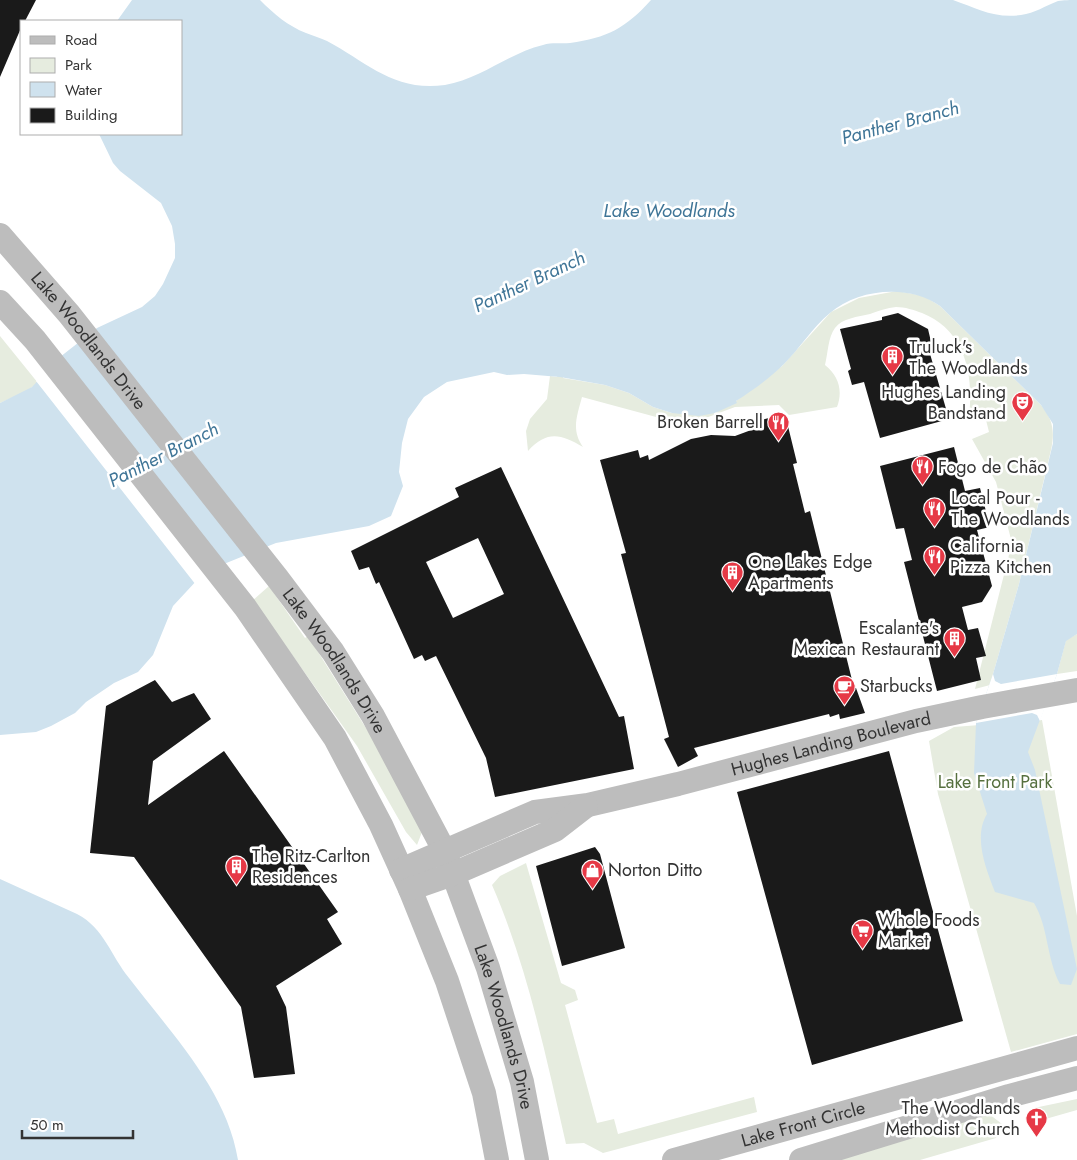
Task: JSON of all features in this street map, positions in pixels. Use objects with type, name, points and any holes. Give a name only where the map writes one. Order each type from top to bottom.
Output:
[{"type":"main road","name":"Lake Woodlands Drive","points":[[0,235],[68,314],[278,579],[333,652],[372,716],[445,852],[488,968],[522,1082],[537,1160]]},
{"type":"main road","name":"Lake Woodlands Drive","points":[[0,302],[35,340],[245,607],[335,738],[381,825],[406,880],[446,981],[484,1093],[497,1160]]},
{"type":"main road","name":"Hughes Landing Boulevard","points":[[406,880],[445,852],[535,812],[588,805],[678,784],[916,721],[1077,690]]},
{"type":"main road","name":"Hughes Landing Boulevard","points":[[406,880],[453,874],[555,830],[588,805]]},
{"type":"main road","name":"Lake Front Circle","points":[[674,1160],[1077,1048]]},
{"type":"main road","name":"Lake Front Circle","points":[[802,1160],[1009,1096],[1077,1078]]},
{"type":"green space","points":[[897,291],[924,296],[940,306],[1041,405],[1048,415],[1052,426],[1051,450],[1019,584],[990,685],[975,689],[1012,543],[996,482],[972,439],[989,432],[984,412],[969,416],[970,385],[964,355],[948,330],[937,321],[922,313],[896,307],[851,318],[835,328],[828,345],[825,365],[834,374],[839,384],[840,395],[837,407],[789,415],[779,405],[735,407],[695,422],[682,424],[582,397],[576,429],[579,441],[583,447],[568,439],[554,436],[535,444],[528,451],[526,431],[530,419],[547,399],[550,376],[557,377],[564,350],[563,378],[605,385],[629,393],[653,407],[672,413],[736,401],[782,366],[831,312],[859,298]]},
{"type":"green space","points":[[0,336],[38,383],[25,392],[0,403]]},
{"type":"green space","points":[[269,586],[305,638],[308,636],[381,752],[422,832],[417,845],[406,832],[357,746],[253,600]]},
{"type":"green space","points":[[1077,634],[1077,671],[1057,674],[1066,640]]},
{"type":"green space","name":"Lake Front Park","points":[[1042,720],[1077,916],[1077,1034],[1011,1052],[938,794],[929,741],[954,727]]},
{"type":"green space","points":[[526,863],[561,983],[575,990],[578,1000],[565,1005],[597,1123],[614,1119],[618,1134],[754,1097],[757,1112],[603,1153],[584,1143],[566,1144],[526,980],[505,916],[492,885],[500,876]]},
{"type":"green space","points":[[1077,1099],[1077,1110],[1028,1124],[1034,1108]]},
{"type":"green space","points":[[989,1114],[1002,1124],[996,1138],[920,1160],[836,1160]]},
{"type":"water","name":"Lake Woodlands","points":[[132,0],[260,0],[293,27],[327,41],[382,74],[411,84],[427,86],[458,82],[483,72],[518,54],[543,45],[583,41],[605,35],[624,25],[651,0],[953,0],[986,12],[1012,16],[1031,13],[1058,1],[1077,0],[1077,634],[1066,641],[1057,674],[1028,752],[1035,770],[1077,969],[1071,985],[1060,984],[1055,974],[1042,923],[1034,903],[995,892],[982,853],[981,833],[987,814],[974,773],[976,723],[993,674],[1019,584],[1053,443],[1053,424],[1041,405],[940,306],[914,294],[884,292],[869,294],[855,298],[842,305],[824,319],[790,358],[773,374],[736,401],[737,403],[715,413],[699,416],[672,413],[653,407],[629,393],[605,385],[560,377],[524,374],[507,375],[494,372],[447,382],[424,397],[408,419],[402,443],[399,472],[403,486],[391,516],[369,526],[276,543],[214,568],[199,578],[173,606],[153,655],[138,672],[114,683],[86,702],[75,713],[51,726],[36,732],[0,735],[0,403],[32,387],[60,357],[97,328],[142,307],[155,296],[175,258],[172,226],[161,203],[120,171],[113,163],[99,135],[182,135],[182,20],[118,20]]},
{"type":"water","points":[[0,879],[77,914],[101,935],[123,970],[195,1063],[222,1110],[232,1134],[238,1160],[0,1160]]},
{"type":"pier","points":[[58,355],[215,570],[196,585],[36,381]]},
{"type":"pier","points":[[993,674],[995,681],[1001,684],[1057,674],[1040,721],[1037,715],[1032,713],[976,723]]},
{"type":"building","points":[[0,0],[36,0],[26,20],[20,20],[20,30],[0,77]]},
{"type":"building","name":"Truluck's The Woodlands","points":[[898,313],[928,329],[932,346],[928,347],[949,419],[880,438],[864,382],[852,385],[848,371],[851,369],[840,329],[882,320],[882,317]]},
{"type":"building","name":"One Lakes Edge Apartments","points":[[785,414],[797,463],[793,464],[805,513],[810,511],[854,688],[856,688],[865,713],[840,719],[839,714],[830,717],[829,714],[694,748],[698,756],[678,767],[664,739],[669,737],[621,554],[626,553],[600,460],[638,450],[640,458],[648,455],[649,460],[691,439],[711,435],[735,436],[762,426],[761,420]]},
{"type":"building","points":[[954,447],[965,491],[980,488],[990,527],[977,530],[992,586],[982,602],[962,607],[968,630],[978,628],[986,656],[976,658],[981,680],[937,691],[904,562],[912,560],[904,528],[896,529],[880,466]]},
{"type":"building","points":[[501,467],[619,717],[624,716],[634,769],[495,797],[486,758],[436,656],[425,661],[422,655],[414,659],[379,582],[376,584],[369,567],[359,570],[351,551],[459,497],[455,488]],"holes":[[[478,538],[504,594],[453,618],[426,562]]]},
{"type":"building","name":"The Ritz-Carlton Residences","points":[[155,680],[172,702],[194,693],[211,719],[153,761],[148,805],[224,751],[338,912],[327,919],[342,944],[276,986],[286,1007],[295,1074],[254,1078],[241,1007],[134,857],[90,853],[106,706]]},
{"type":"building","points":[[889,751],[963,1021],[812,1065],[737,792]]},
{"type":"building","points":[[595,847],[600,854],[625,948],[562,966],[536,866]]},
{"type":"place","name":"Truluck's The Woodlands","points":[[893,376]]},
{"type":"place","name":"Hughes Landing Bandstand","points":[[1022,421]]},
{"type":"place","name":"Broken Barrell","points":[[779,441]]},
{"type":"place","name":"Fogo de Chão","points":[[922,486]]},
{"type":"place","name":"Local Pour - The Woodlands","points":[[935,527]]},
{"type":"place","name":"California Pizza Kitchen","points":[[934,575]]},
{"type":"place","name":"One Lakes Edge Apartments","points":[[732,591]]},
{"type":"place","name":"Escalante's Mexican Restaurant","points":[[955,657]]},
{"type":"place","name":"Starbucks","points":[[844,705]]},
{"type":"place","name":"The Ritz-Carlton Residences","points":[[236,885]]},
{"type":"place","name":"Norton Ditto","points":[[592,889]]},
{"type":"place","name":"Whole Foods Market","points":[[862,949]]},
{"type":"place","name":"The Woodlands Methodist Church","points":[[1036,1137]]},
{"type":"water label","name":"Panther Branch","points":[[900,122]]},
{"type":"water label","name":"Panther Branch","points":[[529,281]]},
{"type":"water label","name":"Panther Branch","points":[[163,454]]}]
